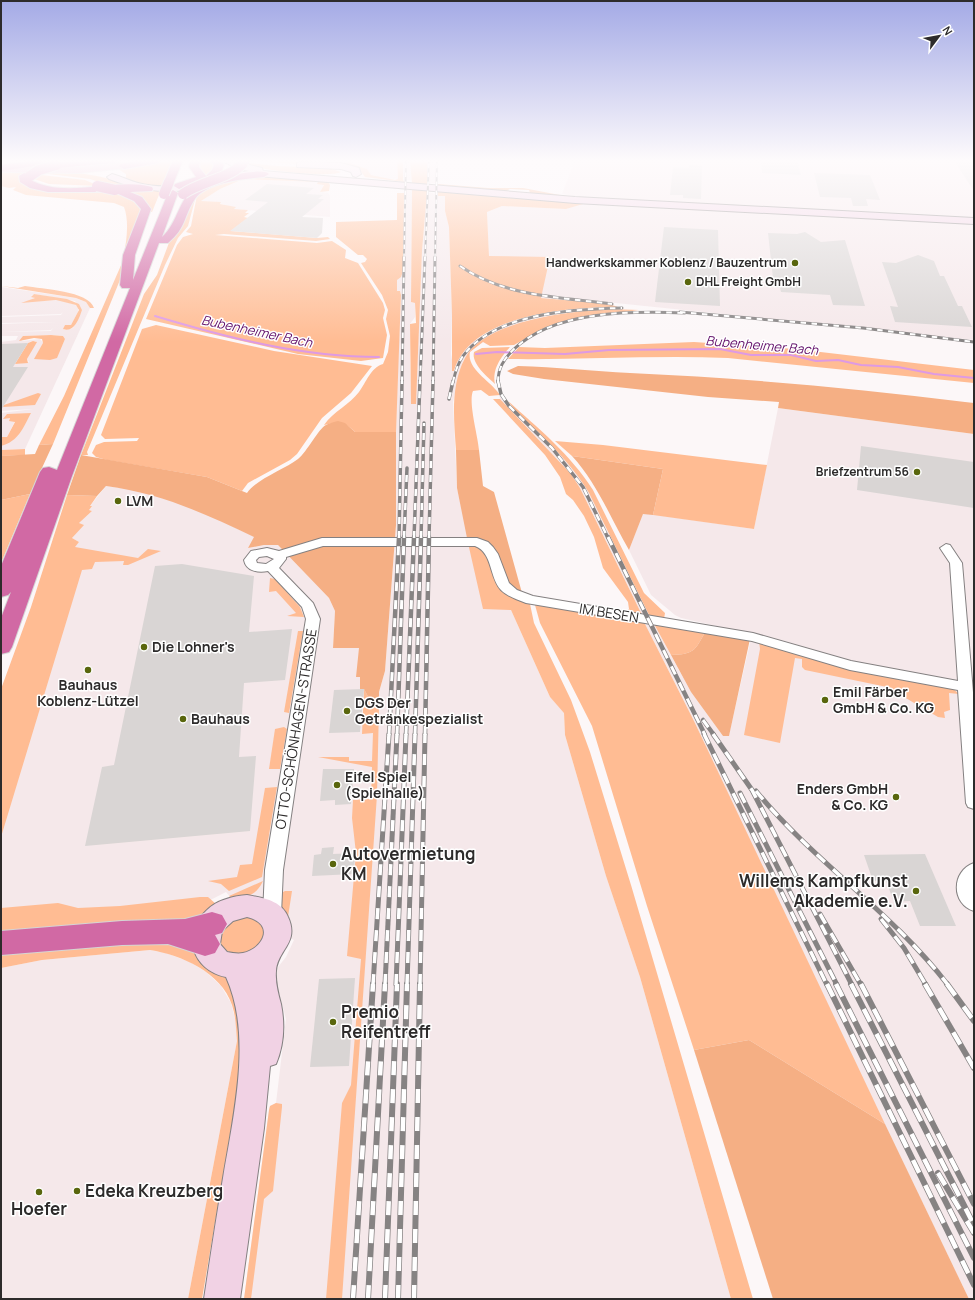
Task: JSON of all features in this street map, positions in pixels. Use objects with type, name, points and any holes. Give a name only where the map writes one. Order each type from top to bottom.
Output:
[{"type":"highway","points":[[1,647],[130,290],[129,255],[142,221]]},
{"type":"highway","points":[[1,592],[161,221]]},
{"type":"highway","points":[[130,290],[150,277],[164,241],[168,221]]},
{"type":"highway","points":[[164,241],[179,226],[181,221]]},
{"type":"highway","points":[[4,944],[122,933],[167,932],[208,934]]},
{"type":"main road","points":[[229,910],[259,910],[278,924],[278,935],[274,946],[264,956],[251,964],[228,966],[215,960],[207,950],[208,934],[229,910]]},
{"type":"main road","points":[[254,1086],[262,1066],[268,1030],[260,970],[264,956]]},
{"type":"main road","points":[[222,1299],[254,1086],[254,1036],[252,1019],[243,980],[236,966]]},
{"type":"street","name":"IM BESEN","points":[[275,561],[316,543],[326,542],[477,542],[490,549],[505,586],[516,594],[531,600],[753,637],[850,666],[965,687]]},
{"type":"street","points":[[946,548],[956,563],[974,803]]},
{"type":"street","name":"OTTO-SCHÖNHAGEN-STRASSE","points":[[259,910],[272,883],[313,620],[308,606],[275,561]]},
{"type":"street","points":[[974,870],[966,877],[964,887],[967,897],[974,904]]},
{"type":"street","points":[[259,910],[263,895],[272,883]]},
{"type":"shaded area","points":[[127,221],[138,221],[122,275],[53,444],[39,445],[64,396],[122,263],[127,235]]},
{"type":"shaded area","points":[[189,221],[188,226],[178,238],[165,265],[87,452],[88,455],[81,455],[144,294],[157,275],[170,240],[184,222]]},
{"type":"shaded area","points":[[192,221],[245,221],[231,231],[317,238],[328,237],[330,239],[316,241],[224,234],[215,235],[317,243],[332,241],[346,250],[345,258],[358,263],[383,303],[385,310],[383,318],[387,335],[383,358],[361,361],[298,354],[146,319],[177,245],[183,237],[193,234],[186,232],[191,226]]},
{"type":"shaded area","points":[[404,221],[412,221],[411,302],[415,303],[415,317],[410,324],[410,363],[411,387],[415,404],[425,221],[447,221],[449,227],[452,315],[451,354],[454,371],[459,357],[471,343],[509,323],[541,314],[568,310],[618,307],[619,309],[568,312],[528,320],[497,332],[470,351],[463,362],[453,402],[457,488],[476,574],[511,610],[550,697],[564,712],[565,735],[606,876],[640,977],[731,1299],[244,1299],[269,1110],[270,1106],[276,1103],[286,1019],[275,979],[278,967],[286,957],[294,940],[285,936],[232,899],[226,892],[187,912],[1,915],[1,714],[74,547],[79,542],[72,538],[83,525],[79,523],[92,511],[89,510],[90,506],[106,486],[137,490],[191,507],[255,537],[248,548],[264,545],[278,545],[329,598],[335,611],[333,648],[360,648],[360,677],[364,689],[379,706],[379,692],[385,671],[396,525],[396,411],[401,295],[400,291],[397,291],[397,280],[403,271]]},
{"type":"shaded area","points":[[404,221],[403,271],[401,277],[397,280],[397,291],[400,291],[401,295],[396,432],[355,432],[341,423],[324,425],[332,416],[355,397],[375,368],[383,364],[388,352],[390,336],[386,319],[388,310],[382,295],[361,263],[365,262],[367,259],[363,255],[358,255],[336,237],[336,222]]},
{"type":"shaded area","points":[[412,221],[425,221],[416,404],[411,404],[410,324],[416,323],[415,303],[411,302]]},
{"type":"shaded area","points":[[447,221],[487,221],[489,256],[550,257],[541,298],[609,304],[618,307],[598,307],[549,312],[500,326],[480,337],[464,352],[454,371],[452,371],[449,227]]},
{"type":"shaded area","points":[[487,221],[974,221],[974,340],[606,302],[604,304],[541,298],[489,256]]},
{"type":"shaded area","points":[[1,286],[18,288],[25,286],[74,294],[90,302],[94,308],[90,308],[86,302],[76,298]]},
{"type":"shaded area","points":[[1,287],[76,298],[86,302],[90,308],[25,449],[1,450],[1,446],[4,445],[30,413],[10,418],[9,421],[15,421],[7,437],[1,437],[1,413],[33,409],[1,411],[1,342],[16,340],[18,336],[1,336],[1,332],[1,324],[56,322],[1,323],[1,317],[61,315],[63,312],[61,314],[1,316]],"holes":[[[34,294],[75,301],[82,310],[73,328],[64,330],[65,325],[71,325],[78,312],[76,305],[60,300],[30,301],[35,297],[31,296]],[[53,328],[51,331],[1,332],[51,330]],[[54,335],[63,336],[65,339],[56,358],[40,339],[22,341],[23,336]],[[36,341],[27,359],[29,362],[15,364],[29,342]]]},
{"type":"shaded area","points":[[34,294],[67,299],[79,304],[82,310],[76,324],[70,329],[63,329],[65,325],[71,325],[79,310],[76,305],[56,300],[21,303],[35,298],[31,297]]},
{"type":"shaded area","points":[[610,309],[639,310],[568,320],[546,327],[514,345],[490,346],[483,342],[470,352],[472,364],[476,370],[500,395],[489,396],[481,390],[473,391],[472,411],[479,450],[456,450],[454,403],[457,380],[465,358],[475,345],[510,326],[531,320],[574,312]]},
{"type":"shaded area","points":[[156,325],[274,351],[372,366],[351,393],[322,418],[297,454],[290,460],[248,483],[242,491],[207,477],[107,460],[96,457],[92,453],[96,445],[104,442],[137,441],[139,438],[105,439],[101,435],[142,329]]},
{"type":"shaded area","points":[[23,336],[63,336],[65,339],[57,358],[50,360],[34,359],[43,343],[42,339],[34,338],[19,341]]},
{"type":"shaded area","points":[[33,341],[37,342],[27,359],[28,363],[15,364],[28,343]]},
{"type":"shaded area","points":[[694,342],[795,349],[974,370],[974,383],[728,358],[673,357],[508,359],[519,347],[545,348]]},
{"type":"shaded area","points":[[510,347],[503,355],[496,368],[494,379],[495,384],[477,366],[474,352],[482,348]]},
{"type":"shaded area","points":[[518,366],[798,384],[974,403],[974,434],[778,408],[779,402],[708,397],[544,379],[513,374],[507,371]]},
{"type":"shaded area","points":[[38,393],[41,394],[35,405],[3,407],[4,405]]},
{"type":"shaded area","points":[[499,393],[515,411],[558,452],[577,474],[589,493],[650,617],[642,615],[580,488],[571,474],[500,399]]},
{"type":"shaded area","points":[[493,399],[500,399],[571,474],[580,488],[642,615],[625,612],[629,609],[628,602],[603,568],[594,537],[584,516],[573,500],[566,494],[560,477],[545,455]]},
{"type":"shaded area","points":[[508,401],[554,442],[584,477],[593,490],[644,593],[665,613],[664,619],[650,617],[589,493],[578,476],[559,453],[518,413]]},
{"type":"shaded area","points":[[778,408],[974,434],[974,1299],[969,1299],[807,963],[694,721],[644,622],[654,624],[691,692],[723,736],[729,735],[752,634],[681,618],[675,615],[651,595],[629,550],[643,513],[754,529]]},
{"type":"shaded area","points":[[31,413],[20,433],[12,441],[1,446],[1,437],[7,437],[15,422],[9,421],[10,418],[3,419],[7,414]]},
{"type":"shaded area","points":[[338,421],[345,423],[355,432],[396,432],[396,525],[385,671],[379,692],[379,706],[373,706],[364,689],[360,689],[360,677],[356,677],[359,648],[333,648],[335,611],[329,598],[278,545],[264,545],[248,548],[254,537],[218,520],[164,499],[126,489],[106,486],[97,496],[67,495],[81,455],[207,477],[247,493],[263,479],[302,456],[323,427]]},
{"type":"shaded area","points":[[555,441],[603,445],[767,465],[754,529],[653,515],[663,469],[572,456]]},
{"type":"shaded area","points":[[53,444],[30,494],[1,500],[1,456],[35,454],[39,445]]},
{"type":"shaded area","points":[[25,449],[25,455],[1,456],[1,450]]},
{"type":"shaded area","points":[[456,450],[479,450],[483,486],[494,492],[522,593],[506,582],[494,548],[488,542],[467,538],[457,488]]},
{"type":"shaded area","points":[[572,456],[663,469],[653,515],[643,514],[629,550],[596,489]]},
{"type":"shaded area","points":[[30,494],[1,563],[1,500]]},
{"type":"shaded area","points":[[67,495],[97,496],[90,506],[92,506],[89,510],[92,511],[79,523],[84,525],[72,538],[79,542],[75,547],[138,558],[148,549],[161,551],[128,565],[123,565],[124,561],[95,562],[92,569],[82,570],[1,837],[1,689],[31,607]]},
{"type":"shaded area","points":[[468,543],[485,550],[507,595],[530,604],[534,623],[571,700],[590,752],[631,885],[753,1299],[731,1299],[640,977],[606,876],[565,735],[564,713],[550,697],[511,610],[483,609]]},
{"type":"shaded area","points":[[270,578],[275,579],[300,607],[304,617],[287,616],[296,613],[276,591],[269,592]]},
{"type":"shaded area","points":[[535,605],[644,622],[694,721],[885,1124],[749,1040],[694,1050],[647,906],[592,726],[540,623]]},
{"type":"shaded area","points":[[654,624],[705,632],[693,650],[685,654],[671,655]]},
{"type":"shaded area","points":[[298,631],[303,631],[289,713],[284,712]]},
{"type":"shaded area","points":[[705,632],[750,639],[729,736],[723,736],[691,692],[671,655],[685,654],[693,650]]},
{"type":"shaded area","points":[[759,641],[951,687],[959,694],[949,693],[950,710],[944,712],[945,718],[938,717],[887,687],[805,670],[802,667],[802,659],[795,658],[780,743],[744,735],[760,649]]},
{"type":"shaded area","points":[[364,689],[373,706],[379,706],[377,795],[342,1299],[326,1299],[342,1103],[351,1085],[361,959],[347,956],[356,853],[352,818],[353,800],[371,799],[372,767],[318,757],[349,757],[349,761],[372,761],[373,733],[362,734]]},
{"type":"shaded area","points":[[284,727],[287,729],[280,769],[269,769],[275,729]]},
{"type":"shaded area","points":[[277,787],[262,877],[229,891],[221,884],[208,881],[237,877],[240,865],[252,864],[265,788]]},
{"type":"shaded area","points":[[263,881],[257,890],[250,895],[232,899],[229,896]]},
{"type":"shaded area","points":[[285,891],[292,891],[285,936],[279,912],[281,893]]},
{"type":"shaded area","points":[[208,897],[216,904],[204,920],[1,936],[1,908],[58,903],[78,908],[120,906]]},
{"type":"shaded area","points":[[249,916],[262,921],[266,933],[261,945],[257,950],[245,954],[232,953],[226,950],[219,940],[223,929],[229,922],[237,918]]},
{"type":"shaded area","points":[[158,941],[189,944],[230,974],[246,1040],[202,1299],[188,1299],[237,1041],[236,1023],[232,1005],[227,993],[209,974],[198,967],[174,956],[150,950],[42,960],[1,968],[1,954]]},
{"type":"shaded area","points":[[150,950],[166,953],[190,962],[206,972],[221,986],[231,1003],[236,1023],[237,1041],[188,1299],[1,1299],[1,968],[42,960]]},
{"type":"shaded area","points":[[749,1040],[885,1124],[969,1299],[773,1299],[694,1050]]},
{"type":"shaded area","points":[[276,1103],[282,1104],[282,1107],[273,1191],[264,1199],[251,1299],[244,1299],[269,1110],[270,1106]]},
{"type":"building","points":[[244,221],[323,221],[322,233],[317,238],[230,231]]},
{"type":"building","name":"DHL Freight GmbH","points":[[664,227],[718,230],[720,306],[655,302]]},
{"type":"building","name":"Handwerkskammer Koblenz / Bauzentrum","points":[[805,232],[821,242],[845,240],[865,306],[833,305],[830,295],[781,292],[780,288],[774,287],[768,233],[797,234]]},
{"type":"building","points":[[918,255],[934,261],[940,276],[944,276],[958,306],[962,306],[972,327],[895,322],[890,306],[898,307],[882,262],[896,263]]},
{"type":"building","points":[[28,343],[13,367],[28,367],[1,410],[1,344]]},
{"type":"building","name":"Briefzentrum 56","points":[[861,446],[974,462],[974,508],[857,490]]},
{"type":"building","name":"Bauhaus","points":[[182,564],[254,576],[249,632],[292,629],[285,680],[244,683],[239,757],[256,756],[250,831],[85,846],[102,767],[114,765],[155,566]]},
{"type":"building","name":"DGS Der Getränkespezialist","points":[[364,689],[360,732],[329,733],[334,690]]},
{"type":"building","name":"Eifel Spiel (Spielhalle)","points":[[323,769],[354,769],[351,804],[335,805],[335,800],[320,801]]},
{"type":"building","name":"Autovermietung KM","points":[[334,847],[333,854],[355,853],[354,874],[312,876],[314,855],[321,854],[322,848]]},
{"type":"building","name":"Willems Kampfkunst Akademie e.V.","points":[[925,854],[956,926],[920,926],[910,901],[894,902],[886,881],[873,881],[864,855]]},
{"type":"building","name":"Premio Reifentreff","points":[[355,978],[349,1066],[310,1067],[319,979]]},
{"type":"waterway","name":"Bubenheimer Bach","points":[[155,316],[210,332],[266,345],[322,354],[379,357]]},
{"type":"waterway","name":"Bubenheimer Bach","points":[[476,354],[497,352],[565,354],[609,350],[720,349],[751,355],[791,355],[816,361],[838,360],[861,365],[898,367],[934,374],[974,378]]},
{"type":"railway","points":[[404,258],[405,221]]},
{"type":"railway","points":[[425,258],[427,221]]},
{"type":"railway","points":[[435,258],[436,221]]},
{"type":"railway","points":[[402,382],[404,257]]},
{"type":"railway","points":[[420,382],[425,257]]},
{"type":"railway","points":[[433,382],[435,257]]},
{"type":"railway","points":[[460,266],[477,276],[514,290],[553,297],[612,304]]},
{"type":"railway","points":[[453,382],[457,368],[463,356],[477,342],[494,330],[514,322],[559,312],[622,308]]},
{"type":"railway","points":[[680,312],[863,328],[974,342]]},
{"type":"railway","points":[[498,381],[500,368],[510,353],[530,337],[550,327],[571,320],[618,313],[685,313]]},
{"type":"railway","points":[[399,538],[402,381]]},
{"type":"railway","points":[[414,538],[420,381]]},
{"type":"railway","points":[[429,538],[433,381]]},
{"type":"railway","points":[[449,399],[453,381]]},
{"type":"railway","points":[[498,381],[501,394],[509,406],[552,448],[583,487],[608,538]]},
{"type":"railway","points":[[421,538],[424,423]]},
{"type":"railway","points":[[404,538],[407,468]]},
{"type":"railway","points":[[389,735],[399,537]]},
{"type":"railway","points":[[397,735],[404,537]]},
{"type":"railway","points":[[406,735],[414,537]]},
{"type":"railway","points":[[415,735],[421,537]]},
{"type":"railway","points":[[425,735],[429,537]]},
{"type":"railway","points":[[608,537],[705,735]]},
{"type":"railway","points":[[703,720],[714,735]]},
{"type":"railway","points":[[373,985],[389,734]]},
{"type":"railway","points":[[385,985],[397,734]]},
{"type":"railway","points":[[396,985],[406,734]]},
{"type":"railway","points":[[407,985],[415,734]]},
{"type":"railway","points":[[420,985],[425,734]]},
{"type":"railway","points":[[704,734],[827,985]]},
{"type":"railway","points":[[713,734],[752,790],[852,985]]},
{"type":"railway","points":[[756,791],[803,841],[903,934],[948,985]]},
{"type":"railway","points":[[740,793],[837,985]]},
{"type":"railway","points":[[820,914],[861,985]]},
{"type":"railway","points":[[881,919],[904,948],[926,985]]},
{"type":"railway","points":[[353,1299],[373,984]]},
{"type":"railway","points":[[368,1299],[385,984]]},
{"type":"railway","points":[[385,1299],[397,984]]},
{"type":"railway","points":[[398,1299],[407,984]]},
{"type":"railway","points":[[414,1299],[420,984]]},
{"type":"railway","points":[[827,984],[974,1285]]},
{"type":"railway","points":[[836,984],[974,1258]]},
{"type":"railway","points":[[851,984],[974,1225]]},
{"type":"railway","points":[[861,984],[974,1204]]},
{"type":"railway","points":[[925,984],[974,1068]]},
{"type":"railway","points":[[947,984],[974,1021]]},
{"type":"railway","points":[[938,1173],[974,1233]]},
{"type":"place","name":"Handwerkskammer Koblenz / Bauzentrum","points":[[795,263]]},
{"type":"place","name":"DHL Freight GmbH","points":[[688,282]]},
{"type":"place","name":"Briefzentrum 56","points":[[917,472]]},
{"type":"place","name":"LVM","points":[[118,501]]},
{"type":"place","name":"Die Lohner's","points":[[144,647]]},
{"type":"place","name":"Bauhaus Koblenz-Lützel","points":[[88,670]]},
{"type":"place","name":"Emil Färber GmbH & Co. KG","points":[[825,700]]},
{"type":"place","name":"DGS Der Getränkespezialist","points":[[347,711]]},
{"type":"place","name":"Bauhaus","points":[[183,719]]},
{"type":"place","name":"Eifel Spiel (Spielhalle)","points":[[337,785]]},
{"type":"place","name":"Enders GmbH & Co. KG","points":[[896,797]]},
{"type":"place","name":"Autovermietung KM","points":[[333,864]]},
{"type":"place","name":"Willems Kampfkunst Akademie e.V.","points":[[916,891]]},
{"type":"place","name":"Premio Reifentreff","points":[[333,1022]]},
{"type":"place","name":"Edeka Kreuzberg","points":[[77,1191]]},
{"type":"place","name":"Hoefer","points":[[39,1192]]}]
